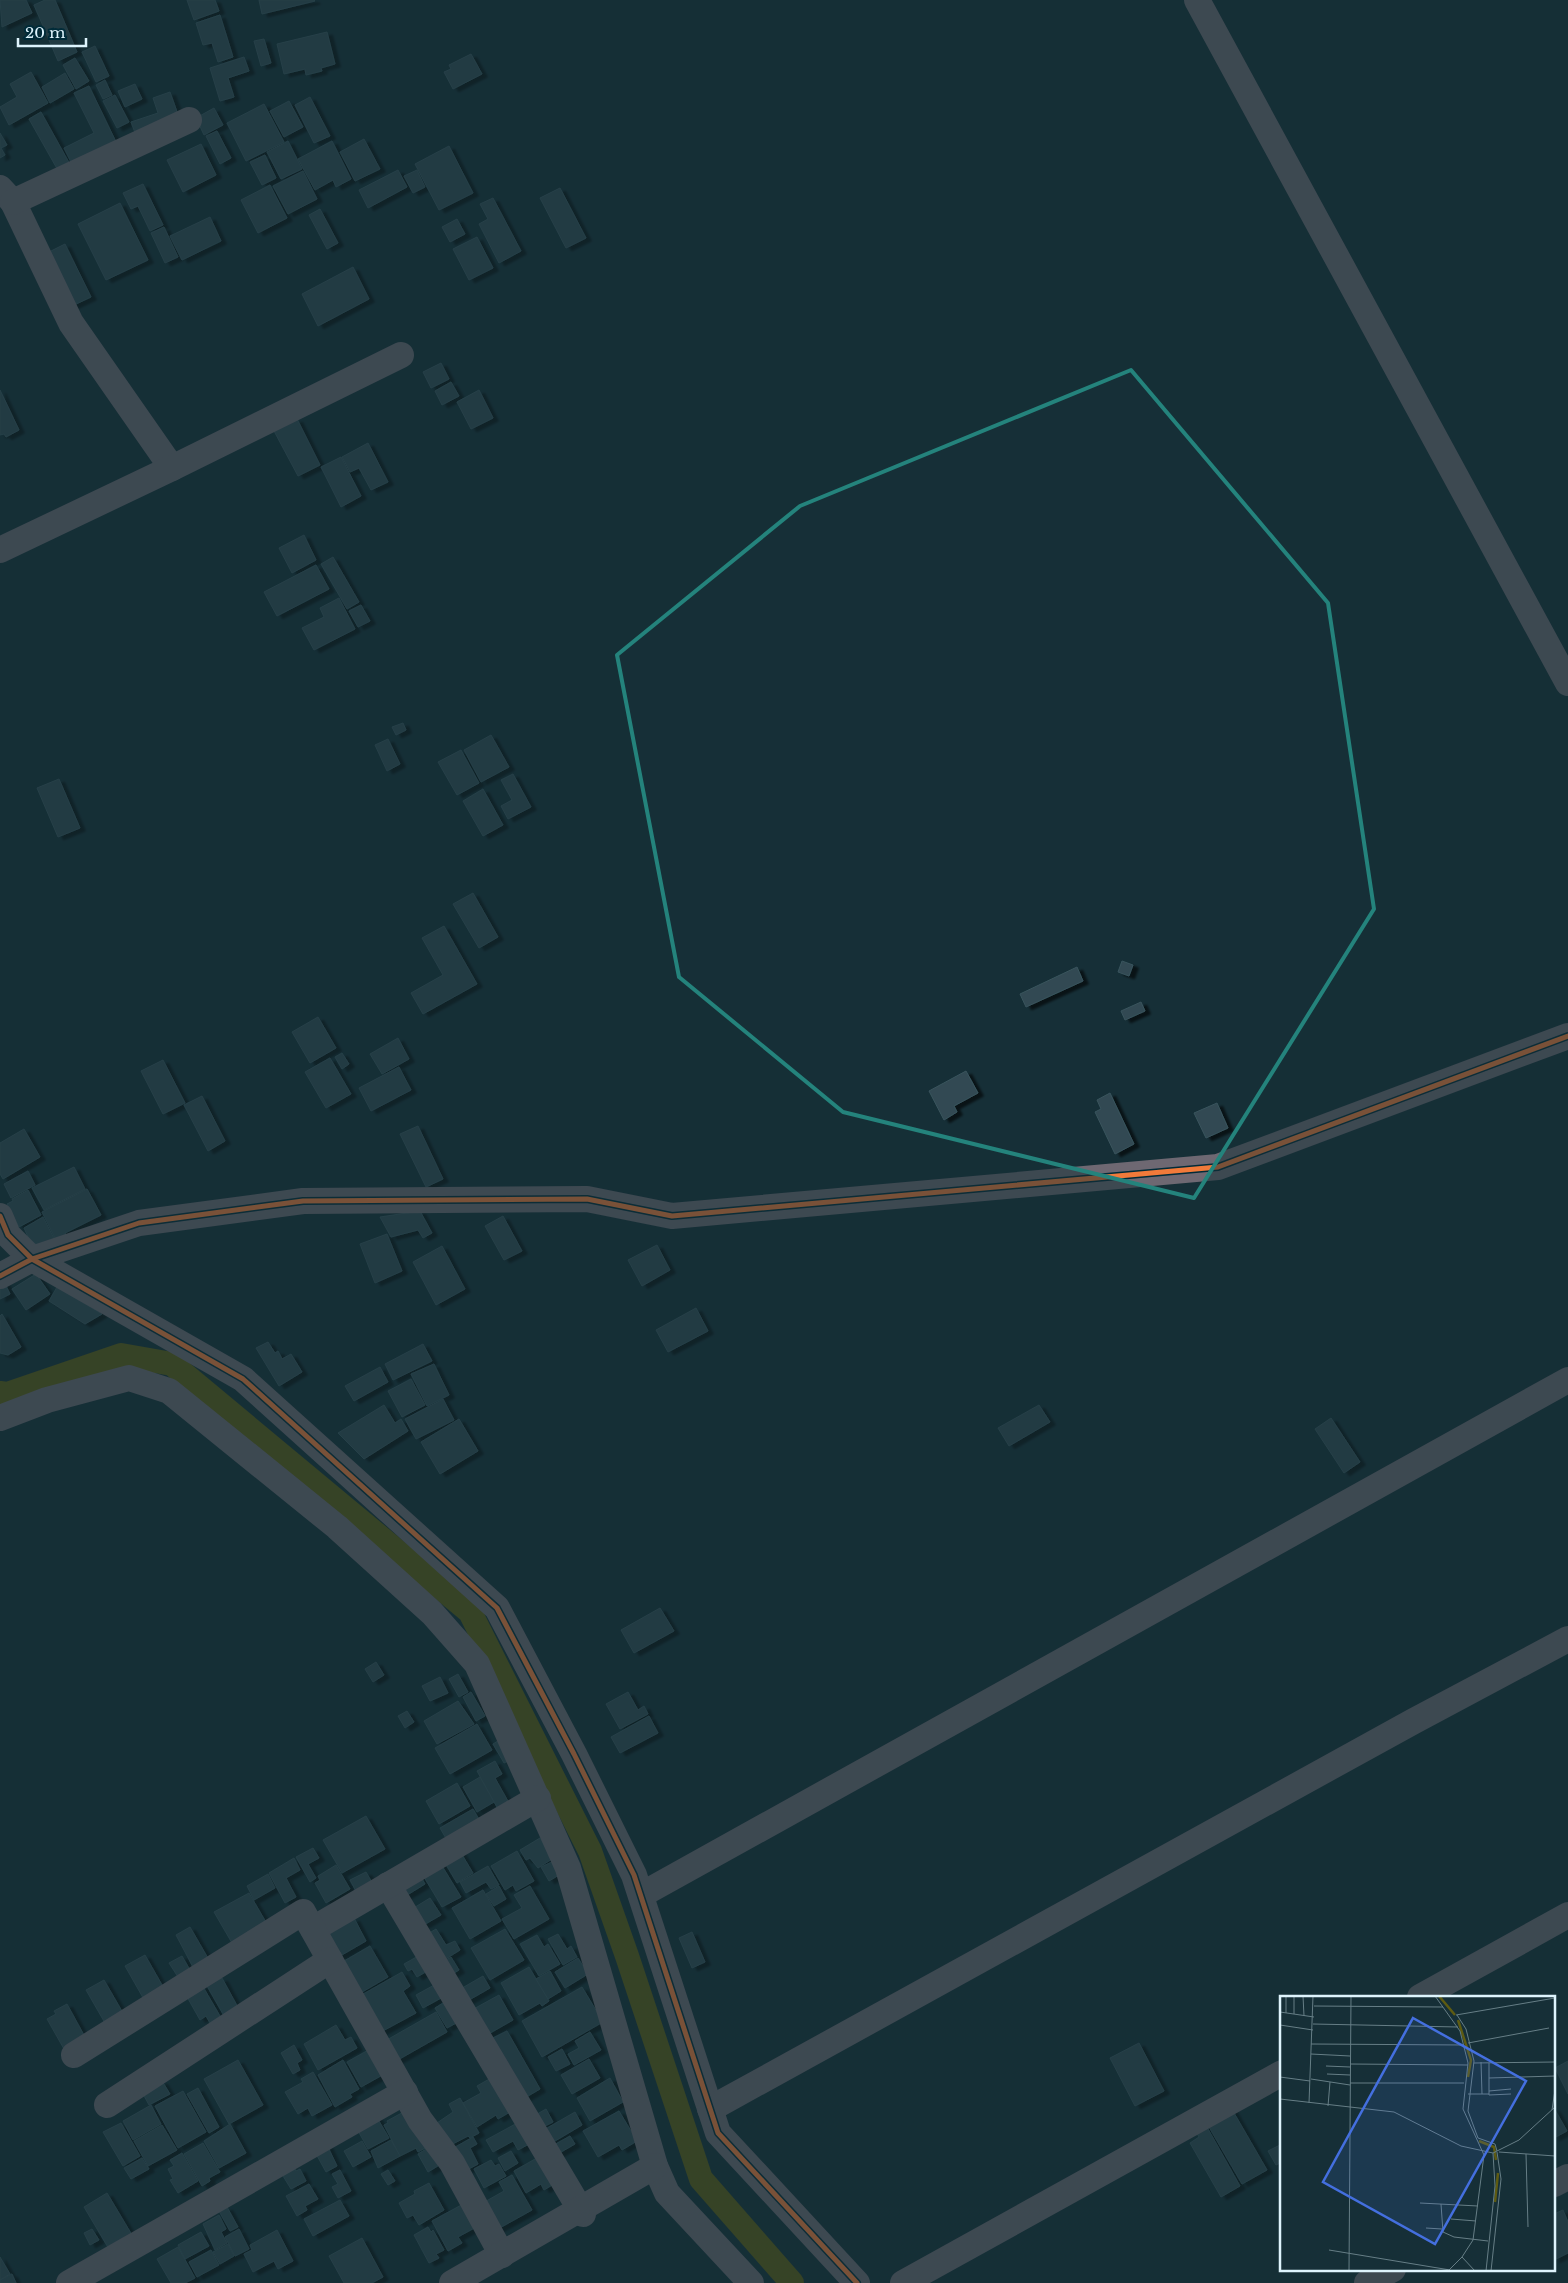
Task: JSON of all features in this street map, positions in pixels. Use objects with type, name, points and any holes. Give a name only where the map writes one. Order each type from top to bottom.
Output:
[{"type":"street","points":[[1197,0],[1568,683]]},
{"type":"street","points":[[172,468],[71,323],[7,195],[188,120]]},
{"type":"street","points":[[0,550],[401,355]]},
{"type":"street","points":[[0,1276],[32,1259],[139,1224],[303,1201],[587,1198],[672,1216],[1218,1167],[1568,1036]]},
{"type":"street","points":[[0,1216],[8,1236],[32,1259],[243,1379],[497,1608],[578,1762],[634,1876],[718,2133],[857,2283]]},
{"type":"street","points":[[0,1418],[47,1400],[129,1378],[169,1391],[337,1526],[432,1613],[477,1664],[568,1868],[655,2166],[667,2193],[751,2283]]},
{"type":"street","points":[[641,1895],[1568,1380]]},
{"type":"street","points":[[710,2110],[1396,1730],[1568,1639]]},
{"type":"street","points":[[313,1929],[538,1798]]},
{"type":"street","points":[[388,1885],[581,2211]]},
{"type":"street","points":[[74,2055],[303,1912],[420,2120],[452,2162],[502,2255]]},
{"type":"street","points":[[1422,1996],[1568,1915]]},
{"type":"street","points":[[107,2105],[330,1960]]},
{"type":"street","points":[[903,2283],[1280,2075]]},
{"type":"street","points":[[69,2283],[405,2092]]},
{"type":"street","points":[[452,2283],[581,2211],[655,2166]]},
{"type":"street","points":[[1556,2183],[1568,2177]]},
{"type":"street","points":[[1367,2283],[1391,2270]]},
{"type":"highlighted area","points":[[1131,370],[1328,603],[1374,909],[1194,1198],[843,1112],[679,977],[617,655],[800,506]]},
{"type":"building","points":[[0,0],[26,0],[32,13],[2,27]]},
{"type":"building","points":[[45,0],[55,0],[77,52],[58,61],[34,5]]},
{"type":"building","points":[[187,0],[215,0],[219,11],[194,20]]},
{"type":"building","points":[[259,0],[314,0],[315,1],[262,14]]},
{"type":"building","points":[[220,15],[233,57],[218,62],[212,43],[203,45],[196,23]]},
{"type":"building","points":[[327,32],[335,64],[321,68],[322,71],[306,75],[305,69],[284,74],[277,44]]},
{"type":"building","points":[[264,39],[271,63],[261,66],[254,41]]},
{"type":"building","points":[[95,46],[109,76],[96,82],[82,52]]},
{"type":"building","points":[[471,54],[482,74],[453,89],[444,72],[451,69],[449,65]]},
{"type":"building","points":[[244,57],[249,71],[228,78],[234,97],[220,101],[210,68]]},
{"type":"building","points":[[75,58],[89,81],[76,89],[63,65]]},
{"type":"building","points":[[31,72],[48,103],[9,125],[0,107],[17,97],[10,84]]},
{"type":"building","points":[[65,73],[74,89],[50,103],[42,87]]},
{"type":"building","points":[[105,80],[112,95],[103,99],[96,85]]},
{"type":"building","points":[[135,84],[142,99],[125,107],[118,91]]},
{"type":"building","points":[[89,86],[118,146],[74,168],[64,148],[94,133],[74,93]]},
{"type":"building","points":[[170,92],[181,123],[137,138],[131,122],[158,113],[153,98]]},
{"type":"building","points":[[115,95],[129,122],[117,128],[103,101]]},
{"type":"building","points":[[310,97],[330,136],[314,143],[295,105]]},
{"type":"building","points":[[289,101],[303,127],[284,137],[270,111]]},
{"type":"building","points":[[264,104],[284,142],[246,161],[227,123]]},
{"type":"building","points":[[214,108],[223,125],[204,135],[196,118]]},
{"type":"building","points":[[41,112],[72,168],[60,174],[29,119]]},
{"type":"building","points":[[217,131],[231,158],[220,164],[206,136]]},
{"type":"building","points":[[0,133],[7,145],[1,148],[5,155],[0,158]]},
{"type":"building","points":[[364,139],[380,169],[355,181],[340,152]]},
{"type":"building","points":[[288,141],[302,169],[281,179],[267,152]]},
{"type":"building","points":[[332,141],[351,179],[336,187],[333,180],[315,190],[298,159]]},
{"type":"building","points":[[201,144],[216,175],[183,192],[167,160]]},
{"type":"building","points":[[449,146],[473,193],[439,210],[415,164]]},
{"type":"building","points":[[265,155],[276,178],[262,185],[250,162]]},
{"type":"building","points":[[398,170],[407,187],[368,208],[359,190]]},
{"type":"building","points":[[417,170],[425,187],[413,193],[404,176]]},
{"type":"building","points":[[303,171],[317,199],[288,214],[273,186]]},
{"type":"building","points":[[143,184],[163,225],[150,231],[138,206],[131,209],[123,193]]},
{"type":"building","points":[[270,185],[287,218],[258,233],[241,200]]},
{"type":"building","points":[[560,188],[586,238],[566,248],[540,198]]},
{"type":"building","points":[[493,198],[521,251],[499,263],[479,224],[488,219],[480,204]]},
{"type":"building","points":[[120,203],[148,260],[106,280],[78,224]]},
{"type":"building","points":[[320,209],[338,243],[327,249],[309,215]]},
{"type":"building","points":[[210,217],[221,241],[182,260],[170,236]]},
{"type":"building","points":[[457,219],[465,234],[450,242],[442,227]]},
{"type":"building","points":[[164,227],[178,257],[165,263],[151,233]]},
{"type":"building","points":[[477,237],[493,268],[469,280],[453,249]]},
{"type":"building","points":[[65,244],[91,297],[72,306],[47,253]]},
{"type":"building","points":[[353,267],[369,299],[318,326],[302,294]]},
{"type":"building","points":[[441,363],[449,379],[431,388],[423,372]]},
{"type":"building","points":[[451,382],[459,396],[442,405],[435,391]]},
{"type":"building","points":[[0,390],[19,430],[6,437],[4,434],[0,435]]},
{"type":"building","points":[[479,390],[493,418],[471,429],[457,402]]},
{"type":"building","points":[[297,419],[320,465],[298,476],[274,431]]},
{"type":"building","points":[[368,443],[388,482],[371,490],[359,468],[350,472],[342,457]]},
{"type":"building","points":[[341,457],[361,496],[341,507],[321,467]]},
{"type":"building","points":[[304,535],[316,560],[292,573],[279,548]]},
{"type":"building","points":[[333,557],[359,602],[347,609],[321,564]]},
{"type":"building","points":[[316,565],[329,589],[277,616],[264,592]]},
{"type":"building","points":[[339,598],[355,629],[314,650],[302,628],[324,617],[320,608]]},
{"type":"building","points":[[361,605],[370,621],[358,627],[349,611]]},
{"type":"building","points":[[403,723],[406,730],[396,735],[392,727]]},
{"type":"building","points":[[491,735],[509,767],[481,782],[464,750]]},
{"type":"building","points":[[388,739],[400,764],[387,771],[375,745]]},
{"type":"building","points":[[461,750],[479,783],[457,795],[438,762]]},
{"type":"building","points":[[513,774],[531,807],[508,819],[501,806],[512,800],[501,780]]},
{"type":"building","points":[[59,779],[80,828],[58,837],[37,788]]},
{"type":"building","points":[[483,789],[503,825],[483,836],[463,801]]},
{"type":"building","points":[[473,893],[498,937],[479,948],[453,904]]},
{"type":"building","points":[[444,926],[477,984],[423,1014],[411,993],[443,975],[422,938]]},
{"type":"building","points":[[1122,961],[1133,965],[1129,976],[1118,972]]},
{"type":"building","points":[[1077,967],[1083,981],[1026,1007],[1020,994]]},
{"type":"building","points":[[1141,1002],[1145,1011],[1125,1020],[1121,1011]]},
{"type":"building","points":[[318,1017],[336,1048],[310,1063],[292,1032]]},
{"type":"building","points":[[398,1038],[409,1059],[382,1074],[370,1054]]},
{"type":"building","points":[[342,1053],[349,1064],[342,1069],[335,1057]]},
{"type":"building","points":[[330,1058],[351,1094],[326,1108],[305,1072]]},
{"type":"building","points":[[163,1060],[185,1103],[163,1114],[141,1071]]},
{"type":"building","points":[[399,1067],[411,1090],[371,1111],[359,1088]]},
{"type":"building","points":[[966,1071],[978,1093],[954,1106],[957,1112],[944,1120],[929,1091]]},
{"type":"building","points":[[1110,1093],[1134,1144],[1115,1154],[1095,1112],[1101,1109],[1097,1100]]},
{"type":"building","points":[[202,1096],[225,1141],[208,1151],[184,1105]]},
{"type":"building","points":[[1217,1103],[1228,1128],[1206,1138],[1194,1113]]},
{"type":"building","points":[[418,1126],[443,1179],[426,1187],[400,1134]]},
{"type":"building","points":[[24,1129],[40,1157],[3,1179],[0,1174],[0,1143]]},
{"type":"building","points":[[74,1167],[85,1189],[44,1210],[32,1188]]},
{"type":"building","points":[[28,1171],[35,1185],[11,1198],[4,1184]]},
{"type":"building","points":[[87,1189],[101,1215],[65,1233],[67,1237],[57,1242],[42,1212]]},
{"type":"building","points":[[28,1190],[41,1215],[19,1227],[7,1204]]},
{"type":"building","points":[[420,1211],[432,1233],[423,1238],[418,1230],[391,1237],[380,1217]]},
{"type":"building","points":[[503,1216],[522,1251],[504,1260],[485,1226]]},
{"type":"building","points":[[43,1217],[55,1240],[42,1247],[30,1241],[24,1228]]},
{"type":"building","points":[[387,1234],[402,1271],[375,1283],[360,1244]]},
{"type":"building","points":[[657,1245],[670,1270],[642,1286],[628,1260]]},
{"type":"building","points":[[442,1246],[465,1289],[436,1305],[413,1262]]},
{"type":"building","points":[[36,1274],[50,1294],[26,1310],[12,1289]]},
{"type":"building","points":[[4,1282],[10,1294],[0,1299],[0,1284]]},
{"type":"building","points":[[57,1287],[102,1314],[85,1324],[49,1301]]},
{"type":"building","points":[[696,1308],[708,1331],[668,1352],[656,1330]]},
{"type":"building","points":[[2,1314],[21,1347],[8,1355],[0,1353],[0,1316]]},
{"type":"building","points":[[268,1342],[275,1353],[278,1351],[282,1359],[291,1354],[302,1372],[279,1386],[256,1348]]},
{"type":"building","points":[[423,1344],[432,1361],[393,1380],[385,1364]]},
{"type":"building","points":[[434,1364],[449,1395],[427,1406],[411,1374]]},
{"type":"building","points":[[380,1367],[388,1382],[354,1401],[345,1386]]},
{"type":"building","points":[[411,1379],[425,1405],[402,1417],[388,1391]]},
{"type":"building","points":[[443,1399],[454,1420],[416,1439],[405,1419]]},
{"type":"building","points":[[384,1405],[395,1423],[401,1419],[408,1431],[364,1459],[338,1433]]},
{"type":"building","points":[[1039,1405],[1050,1422],[1009,1446],[998,1428]]},
{"type":"building","points":[[1331,1418],[1360,1462],[1344,1473],[1315,1429]]},
{"type":"building","points":[[459,1419],[478,1451],[440,1474],[421,1442]]},
{"type":"building","points":[[660,1608],[674,1631],[634,1653],[621,1630]]},
{"type":"building","points":[[376,1662],[384,1675],[373,1682],[365,1669]]},
{"type":"building","points":[[458,1674],[468,1692],[459,1697],[449,1679]]},
{"type":"building","points":[[440,1677],[448,1693],[430,1701],[422,1686]]},
{"type":"building","points":[[471,1692],[485,1716],[476,1721],[463,1697]]},
{"type":"building","points":[[628,1692],[638,1710],[644,1706],[648,1714],[620,1729],[606,1704]]},
{"type":"building","points":[[458,1701],[474,1724],[437,1744],[424,1721]]},
{"type":"building","points":[[407,1711],[414,1722],[405,1728],[398,1716]]},
{"type":"building","points":[[649,1716],[658,1733],[620,1753],[611,1737]]},
{"type":"building","points":[[477,1724],[492,1750],[450,1774],[435,1748]]},
{"type":"building","points":[[501,1739],[512,1759],[504,1763],[493,1744]]},
{"type":"building","points":[[495,1761],[502,1774],[495,1778],[509,1803],[498,1809],[477,1771]]},
{"type":"building","points":[[480,1777],[494,1802],[477,1812],[463,1787]]},
{"type":"building","points":[[457,1783],[470,1806],[439,1824],[426,1801]]},
{"type":"building","points":[[473,1809],[484,1828],[451,1847],[440,1828]]},
{"type":"building","points":[[366,1816],[385,1849],[342,1873],[323,1840]]},
{"type":"building","points":[[540,1838],[552,1859],[538,1868],[530,1858],[526,1860],[520,1850]]},
{"type":"building","points":[[313,1848],[319,1858],[308,1864],[316,1878],[310,1882],[296,1857]]},
{"type":"building","points":[[458,1848],[473,1873],[457,1883],[442,1858]]},
{"type":"building","points":[[517,1851],[534,1881],[516,1891],[513,1885],[505,1890],[491,1866]]},
{"type":"building","points":[[294,1858],[300,1870],[286,1878],[296,1897],[285,1903],[269,1873]]},
{"type":"building","points":[[439,1861],[461,1897],[442,1907],[421,1872]]},
{"type":"building","points":[[552,1862],[559,1875],[549,1881],[541,1867]]},
{"type":"building","points":[[336,1865],[350,1889],[326,1903],[315,1883],[320,1880],[318,1876]]},
{"type":"building","points":[[488,1866],[499,1885],[491,1889],[486,1882],[466,1893],[460,1882]]},
{"type":"building","points":[[417,1870],[425,1884],[404,1897],[396,1882]]},
{"type":"building","points":[[366,1872],[374,1886],[358,1895],[350,1880]]},
{"type":"building","points":[[268,1874],[275,1888],[254,1900],[247,1886]]},
{"type":"building","points":[[499,1886],[506,1899],[494,1906],[486,1894]]},
{"type":"building","points":[[530,1886],[549,1919],[514,1939],[502,1919],[522,1908],[514,1895]]},
{"type":"building","points":[[483,1890],[501,1921],[470,1939],[452,1908]]},
{"type":"building","points":[[249,1893],[267,1924],[232,1943],[214,1912]]},
{"type":"building","points":[[430,1898],[441,1915],[422,1926],[412,1909]]},
{"type":"building","points":[[354,1918],[366,1941],[335,1959],[322,1936]]},
{"type":"building","points":[[190,1927],[209,1960],[194,1969],[176,1935]]},
{"type":"building","points":[[436,1929],[446,1945],[455,1941],[460,1950],[441,1962],[426,1935]]},
{"type":"building","points":[[505,1929],[524,1960],[490,1980],[471,1948]]},
{"type":"building","points":[[692,1932],[705,1962],[692,1968],[679,1938]]},
{"type":"building","points":[[558,1934],[567,1949],[571,1946],[577,1957],[563,1965],[548,1939]]},
{"type":"building","points":[[537,1935],[544,1947],[548,1944],[560,1964],[539,1976],[520,1944]]},
{"type":"building","points":[[370,1946],[388,1977],[357,1995],[339,1964]]},
{"type":"building","points":[[145,1955],[166,1992],[146,2003],[125,1966]]},
{"type":"building","points":[[420,1955],[429,1970],[417,1977],[412,1969],[408,1971],[404,1964]]},
{"type":"building","points":[[182,1956],[190,1970],[178,1977],[169,1963]]},
{"type":"building","points":[[451,1957],[459,1970],[451,1975],[443,1962]]},
{"type":"building","points":[[578,1958],[588,1974],[565,1988],[555,1972]]},
{"type":"building","points":[[529,1967],[549,2001],[542,2006],[540,2003],[519,2015],[501,1983]]},
{"type":"building","points":[[550,1971],[561,1991],[548,1999],[536,1979]]},
{"type":"building","points":[[402,1972],[410,1986],[403,1991],[416,2013],[379,2033],[358,1997]]},
{"type":"building","points":[[483,1976],[490,1988],[464,2003],[457,1991]]},
{"type":"building","points":[[222,1978],[241,2013],[227,2021],[207,1986]]},
{"type":"building","points":[[104,1980],[123,2013],[105,2023],[86,1990]]},
{"type":"building","points":[[436,1984],[443,1997],[423,2008],[416,1995]]},
{"type":"building","points":[[202,1985],[220,2016],[210,2023],[206,2016],[200,2020],[186,1995]]},
{"type":"building","points":[[582,1987],[603,2022],[542,2057],[522,2021]]},
{"type":"building","points":[[499,1995],[513,2020],[485,2036],[470,2011]]},
{"type":"building","points":[[448,2000],[460,2021],[447,2028],[435,2008]]},
{"type":"building","points":[[67,2004],[85,2037],[64,2049],[47,2019],[56,2014],[54,2011]]},
{"type":"building","points":[[436,2012],[447,2032],[396,2061],[385,2041]]},
{"type":"building","points":[[336,2025],[345,2040],[351,2037],[357,2048],[318,2070],[304,2044]]},
{"type":"building","points":[[507,2031],[540,2089],[523,2099],[489,2040]]},
{"type":"building","points":[[590,2032],[601,2050],[574,2065],[568,2054],[579,2048],[575,2041]]},
{"type":"building","points":[[1139,2043],[1164,2091],[1135,2106],[1110,2058]]},
{"type":"building","points":[[294,2045],[302,2060],[297,2063],[300,2070],[293,2074],[281,2053]]},
{"type":"building","points":[[372,2048],[386,2073],[361,2087],[347,2062]]},
{"type":"building","points":[[562,2049],[570,2064],[556,2071],[548,2057]]},
{"type":"building","points":[[589,2059],[600,2078],[572,2094],[561,2075]]},
{"type":"building","points":[[238,2060],[263,2105],[229,2124],[204,2079]]},
{"type":"building","points":[[343,2060],[359,2089],[350,2094],[352,2097],[335,2107],[318,2075]]},
{"type":"building","points":[[1568,2061],[1568,2094],[1556,2070],[1556,2067]]},
{"type":"building","points":[[313,2072],[332,2105],[312,2116],[308,2108],[298,2114],[285,2092],[303,2082],[301,2079]]},
{"type":"building","points":[[491,2078],[510,2112],[498,2119],[496,2115],[477,2127],[463,2103],[481,2093],[477,2086]]},
{"type":"building","points":[[610,2078],[623,2102],[590,2121],[577,2098]]},
{"type":"building","points":[[162,2081],[170,2094],[149,2105],[142,2092]]},
{"type":"building","points":[[198,2088],[219,2127],[209,2133],[187,2094]]},
{"type":"building","points":[[183,2091],[206,2132],[178,2148],[155,2106]]},
{"type":"building","points":[[460,2098],[479,2133],[470,2138],[468,2136],[447,2147],[434,2125],[453,2112],[449,2104]]},
{"type":"building","points":[[151,2105],[161,2124],[133,2140],[123,2121]]},
{"type":"building","points":[[1230,2106],[1267,2170],[1242,2184],[1205,2120]]},
{"type":"building","points":[[409,2109],[429,2146],[418,2152],[416,2148],[400,2156],[384,2125],[388,2123],[387,2121]]},
{"type":"building","points":[[546,2109],[553,2122],[539,2129],[532,2117]]},
{"type":"building","points":[[619,2111],[637,2141],[622,2150],[619,2145],[598,2157],[583,2131]]},
{"type":"building","points":[[575,2112],[582,2125],[550,2144],[542,2131]]},
{"type":"building","points":[[1556,2112],[1567,2131],[1556,2137]]},
{"type":"building","points":[[376,2116],[389,2138],[368,2149],[356,2127]]},
{"type":"building","points":[[1203,2120],[1240,2186],[1221,2197],[1190,2143],[1199,2137],[1193,2126]]},
{"type":"building","points":[[519,2122],[531,2143],[518,2150],[513,2141],[493,2152],[486,2140]]},
{"type":"building","points":[[121,2123],[140,2156],[123,2166],[103,2132]]},
{"type":"building","points":[[230,2124],[246,2153],[219,2168],[204,2141]]},
{"type":"building","points":[[162,2125],[177,2150],[148,2166],[134,2141]]},
{"type":"building","points":[[570,2136],[575,2144],[556,2155],[552,2146]]},
{"type":"building","points":[[473,2137],[477,2144],[470,2148],[478,2164],[467,2170],[450,2150]]},
{"type":"building","points":[[391,2140],[400,2156],[378,2168],[371,2151]]},
{"type":"building","points":[[362,2141],[371,2157],[353,2167],[344,2151]]},
{"type":"building","points":[[203,2143],[220,2172],[209,2178],[210,2181],[202,2186],[184,2154]]},
{"type":"building","points":[[327,2145],[337,2166],[326,2172],[315,2152]]},
{"type":"building","points":[[1280,2145],[1280,2163],[1276,2165],[1268,2151]]},
{"type":"building","points":[[431,2146],[441,2164],[428,2172],[418,2154]]},
{"type":"building","points":[[511,2151],[518,2163],[505,2171],[498,2158]]},
{"type":"building","points":[[182,2153],[198,2181],[178,2193],[170,2180],[173,2179],[168,2169],[174,2166],[170,2160]]},
{"type":"building","points":[[542,2155],[557,2182],[544,2190],[541,2184],[526,2193],[514,2171]]},
{"type":"building","points":[[142,2158],[149,2169],[131,2179],[124,2168]]},
{"type":"building","points":[[491,2160],[495,2166],[499,2164],[506,2176],[484,2188],[474,2169]]},
{"type":"building","points":[[295,2169],[296,2171],[300,2169],[306,2181],[291,2189],[283,2176]]},
{"type":"building","points":[[340,2170],[351,2191],[338,2198],[332,2187],[338,2184],[332,2174]]},
{"type":"building","points":[[388,2170],[395,2181],[388,2185],[381,2174]]},
{"type":"building","points":[[512,2175],[532,2210],[496,2230],[481,2204],[504,2191],[499,2182]]},
{"type":"building","points":[[429,2183],[444,2210],[419,2225],[413,2215],[407,2218],[399,2203],[415,2194],[414,2191]]},
{"type":"building","points":[[309,2184],[318,2199],[305,2206],[307,2210],[297,2216],[286,2196]]},
{"type":"building","points":[[107,2193],[132,2235],[109,2249],[84,2207]]},
{"type":"building","points":[[340,2200],[349,2216],[313,2236],[304,2219]]},
{"type":"building","points":[[465,2203],[478,2226],[458,2237],[462,2243],[448,2251],[432,2221]]},
{"type":"building","points":[[227,2207],[238,2227],[230,2231],[219,2211]]},
{"type":"building","points":[[1563,2210],[1568,2222],[1568,2253],[1556,2259],[1556,2213]]},
{"type":"building","points":[[219,2215],[226,2229],[221,2232],[227,2243],[215,2250],[203,2224]]},
{"type":"building","points":[[428,2227],[431,2232],[433,2230],[444,2250],[436,2254],[439,2258],[429,2263],[414,2235]]},
{"type":"building","points":[[92,2229],[99,2240],[90,2245],[84,2233]]},
{"type":"building","points":[[239,2229],[249,2249],[235,2256],[225,2237]]},
{"type":"building","points":[[277,2230],[293,2261],[278,2269],[274,2261],[253,2272],[244,2254],[252,2250],[250,2245]]},
{"type":"building","points":[[201,2232],[209,2246],[185,2259],[178,2245]]},
{"type":"building","points":[[362,2238],[383,2277],[372,2283],[344,2283],[329,2256]]},
{"type":"building","points":[[228,2244],[234,2256],[220,2264],[213,2252]]},
{"type":"building","points":[[178,2247],[195,2278],[185,2283],[171,2283],[157,2259]]},
{"type":"building","points":[[211,2250],[219,2265],[197,2277],[189,2262]]},
{"type":"building","points":[[0,2257],[10,2274],[0,2280]]},
{"type":"building","points":[[12,2274],[16,2283],[0,2283],[0,2280]]},
{"type":"waterway","points":[[0,1393],[7,1394],[121,1355],[172,1364],[470,1612],[590,1851],[701,2179],[792,2283]]},
{"type":"cycle path","points":[[0,1276],[32,1259],[139,1223],[303,1201],[587,1199],[672,1216],[1218,1167],[1568,1036]]},
{"type":"cycle path","points":[[0,1216],[8,1235],[32,1259],[243,1379],[497,1608],[574,1754],[634,1875],[718,2133],[857,2283]]}]
